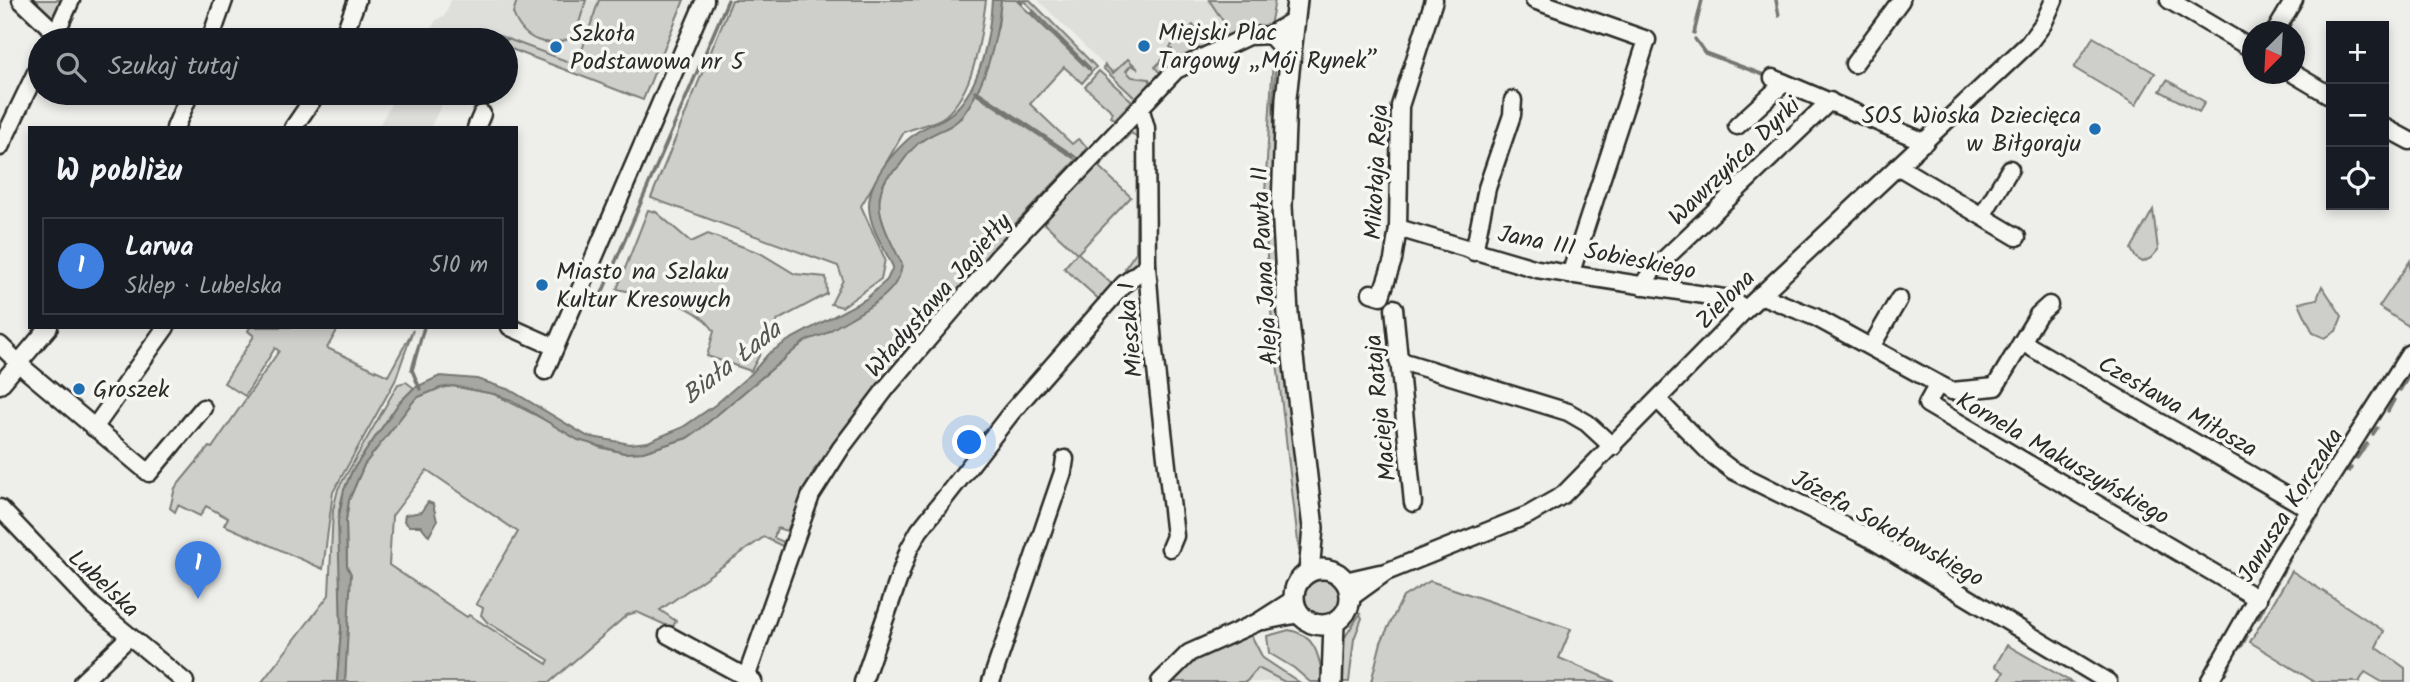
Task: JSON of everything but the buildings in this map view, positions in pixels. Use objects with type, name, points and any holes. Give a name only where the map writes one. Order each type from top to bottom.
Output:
[{"type":"main road","name":"Aleja Jana Pawła II","points":[[1297,0],[1289,61],[1282,159],[1283,241],[1290,333],[1317,571]]},
{"type":"main road","points":[[1289,61],[1283,47],[1272,35],[1294,22]]},
{"type":"main road","points":[[1310,615],[1346,613],[1348,589],[1317,571],[1297,583],[1332,676]]},
{"type":"street","points":[[21,0],[47,28]]},
{"type":"street","points":[[58,28],[71,0]]},
{"type":"street","points":[[214,28],[224,0]]},
{"type":"street","points":[[347,28],[358,0]]},
{"type":"street","points":[[545,371],[705,0]]},
{"type":"street","name":"Mikołaja Reja","points":[[1371,293],[1381,296],[1393,260],[1398,228],[1398,116],[1405,85],[1434,0]]},
{"type":"street","points":[[1534,0],[1647,40],[1570,275]]},
{"type":"street","points":[[1854,64],[1901,0]]},
{"type":"street","name":"Zielona","points":[[1348,589],[1545,506],[1575,485],[1760,295],[2033,40],[2054,0]]},
{"type":"street","points":[[2169,0],[2242,43]]},
{"type":"street","points":[[2282,21],[2294,0]]},
{"type":"street","name":"Władysława Jagiełły","points":[[751,680],[805,508],[841,448],[947,314],[1140,107],[1186,63],[1248,36],[1272,35]]},
{"type":"street","points":[[1737,126],[1779,80],[1925,142]]},
{"type":"street","points":[[2305,81],[2326,93]]},
{"type":"street","points":[[0,147],[28,89]]},
{"type":"street","points":[[1474,252],[1487,188],[1511,115],[1513,100]]},
{"type":"street","name":"Wawrzyńca Dyrki","points":[[1643,286],[1652,271],[1830,101]]},
{"type":"street","points":[[176,126],[185,105]]},
{"type":"street","points":[[294,126],[309,105]]},
{"type":"street","name":"Mieszka I","points":[[1140,107],[1146,128],[1147,266],[1175,537],[1170,548]]},
{"type":"street","points":[[2389,129],[2407,135]]},
{"type":"street","points":[[1899,167],[2017,237]]},
{"type":"street","points":[[1982,216],[2010,169]]},
{"type":"street","name":"Jana III Sobieskiego","points":[[1398,228],[1474,252],[1570,275],[1730,299],[1746,309]]},
{"type":"street","points":[[863,682],[909,549],[919,531],[1011,413],[1124,284],[1147,266]]},
{"type":"street","name":"Kornela Makuszyńskiego","points":[[1760,295],[1815,317],[1938,384],[1927,404],[2258,600]]},
{"type":"street","points":[[1871,347],[1899,299]]},
{"type":"street","points":[[1938,384],[1952,391],[1995,387],[2038,315],[2049,305]]},
{"type":"street","name":"Macieja Rataja","points":[[1394,308],[1413,503]]},
{"type":"street","points":[[0,385],[47,329]]},
{"type":"street","points":[[94,428],[165,329]]},
{"type":"street","points":[[514,329],[555,347]]},
{"type":"street","name":"Czesława Miłosza","points":[[2022,342],[2311,510]]},
{"type":"street","points":[[0,345],[149,473],[203,408]]},
{"type":"street","name":"Janusza Korczaka","points":[[2209,682],[2311,510],[2410,353]]},
{"type":"street","points":[[1398,360],[1568,412],[1587,423],[1613,447]]},
{"type":"street","name":"Józefa Sokołowskiego","points":[[1658,400],[1711,454],[1732,470],[1869,538],[2108,682]]},
{"type":"street","points":[[991,682],[1063,472],[1065,459]]},
{"type":"street","name":"Lubelska","points":[[0,508],[53,568],[128,638],[185,682]]},
{"type":"street","points":[[1160,682],[1189,653],[1258,622],[1310,615]]},
{"type":"street","points":[[668,635],[751,680]]},
{"type":"street","points":[[82,682],[128,638]]},
{"type":"shaded area","points":[[26,0],[66,0],[60,16],[48,21]]},
{"type":"shaded area","name":"Szkoła Podstawowa nr 5","points":[[451,0],[599,0],[577,65],[518,43],[518,28],[432,28],[436,20],[445,15]]},
{"type":"shaded area","points":[[517,0],[586,0],[575,36],[546,42],[530,36],[517,23],[513,13]]},
{"type":"shaded area","points":[[599,0],[684,0],[643,100],[518,52],[518,43],[577,65]]},
{"type":"shaded area","points":[[732,0],[986,0],[975,62],[963,92],[945,116],[904,132],[861,206],[885,259],[881,279],[842,307],[831,304],[843,280],[838,266],[651,198]]},
{"type":"shaded area","points":[[992,0],[1001,0],[997,30],[989,61],[971,103],[954,123],[915,147],[888,177],[881,190],[880,212],[902,264],[893,287],[861,312],[825,334],[804,342],[687,438],[643,452],[624,453],[578,440],[511,400],[494,394],[453,386],[440,388],[416,398],[364,465],[349,500],[346,520],[347,566],[351,574],[345,682],[337,682],[341,629],[338,521],[344,490],[352,471],[399,403],[414,388],[440,376],[477,379],[510,390],[587,436],[630,444],[648,442],[683,427],[715,405],[752,373],[768,354],[866,299],[887,280],[893,267],[870,215],[873,186],[878,175],[900,147],[917,132],[948,116],[966,96],[979,71]]},
{"type":"shaded area","points":[[1001,0],[1016,0],[1090,68],[1023,0],[1030,0],[1096,67],[1082,83],[1064,67],[1030,104],[1072,144],[1078,139],[1087,147],[1079,159],[978,91],[998,26]]},
{"type":"shaded area","name":"Miejski Plac Targowy „Mój Rynek”","points":[[1038,0],[1209,0],[1225,24],[1219,28],[1224,37],[1177,59],[1137,98]]},
{"type":"shaded area","points":[[1209,0],[1275,0],[1270,26],[1252,27],[1224,37],[1219,28],[1225,24]]},
{"type":"shaded area","points":[[1033,11],[1090,68],[1090,70],[1031,13]]},
{"type":"shaded area","points":[[1193,25],[1203,38],[1212,33],[1214,41],[1159,72],[1155,67],[1172,50],[1170,47]]},
{"type":"shaded area","points":[[2093,37],[2155,73],[2136,105],[2074,68]]},
{"type":"shaded area","points":[[1274,42],[1277,49],[1273,100],[1275,167],[1306,549],[1299,550],[1268,286],[1265,193]]},
{"type":"shaded area","points":[[1128,59],[1138,69],[1131,65],[1126,71],[1132,77],[1149,79],[1151,83],[1136,99],[1103,68],[1105,65],[1113,73]]},
{"type":"shaded area","points":[[1099,71],[1132,101],[1115,119],[1111,117],[1113,112],[1085,87]]},
{"type":"shaded area","points":[[2167,80],[2205,102],[2199,112],[2160,91]]},
{"type":"shaded area","points":[[976,94],[1076,160],[1016,223],[814,470],[787,531],[777,528],[774,538],[784,542],[782,546],[764,537],[660,610],[676,621],[672,628],[637,612],[627,615],[550,682],[345,682],[348,609],[346,520],[349,500],[364,465],[416,398],[440,388],[453,386],[494,394],[599,447],[624,453],[643,452],[687,438],[804,342],[829,331],[875,301],[892,286],[899,277],[878,206],[881,190],[887,177],[914,145],[961,118]],"holes":[[[427,470],[518,532],[476,604],[483,608],[481,615],[487,622],[549,660],[547,664],[469,615],[467,617],[389,565],[392,516]]]},
{"type":"shaded area","points":[[390,105],[442,105],[431,126],[379,126]]},
{"type":"shaded area","points":[[1134,126],[1139,128],[1140,257],[1129,272],[1125,268],[1136,252],[1137,137],[1131,133],[1107,158],[1102,154]]},
{"type":"shaded area","points":[[1100,156],[1105,160],[1099,167],[1131,197],[1078,253],[1115,287],[1102,302],[1064,268],[1077,253],[1043,222],[1025,241],[1022,239]]},
{"type":"shaded area","points":[[648,210],[656,212],[691,242],[708,234],[760,253],[795,274],[826,277],[827,294],[778,320],[751,371],[707,356],[714,331],[706,321],[670,301],[617,289]]},
{"type":"shaded area","points":[[2153,210],[2158,250],[2143,262],[2136,258],[2131,249]]},
{"type":"shaded area","points":[[2410,261],[2410,327],[2379,307]]},
{"type":"shaded area","points":[[2322,286],[2342,316],[2336,331],[2325,338],[2313,333],[2299,303],[2317,299]]},
{"type":"shaded area","points":[[338,329],[327,348],[388,376],[413,330],[395,381],[333,492],[323,569],[224,525],[228,518],[206,506],[200,516],[178,505],[175,512],[170,508],[175,488],[209,447],[212,448],[279,351],[275,348],[245,396],[224,383],[254,336],[248,331]]},
{"type":"shaded area","points":[[406,382],[414,388],[399,403],[352,471],[339,510],[341,629],[337,682],[262,682],[329,595],[333,510],[338,489],[398,384]]},
{"type":"shaded area","points":[[428,502],[433,504],[437,521],[429,536],[421,526],[409,526],[404,521],[405,515],[421,512]]},
{"type":"shaded area","points":[[2292,571],[2384,631],[2376,647],[2405,668],[2405,682],[2382,682],[2365,672],[2359,682],[2315,682],[2250,642]]},
{"type":"shaded area","points":[[1323,579],[1336,584],[1341,597],[1336,610],[1323,615],[1310,610],[1305,597],[1310,584]]},
{"type":"shaded area","points":[[1430,581],[1571,629],[1559,658],[1615,682],[1371,682],[1381,642],[1403,597]]},
{"type":"shaded area","points":[[1360,614],[1362,618],[1354,639],[1349,682],[1340,682],[1339,646]]},
{"type":"shaded area","points":[[1289,630],[1311,642],[1318,656],[1324,682],[1310,682],[1294,668],[1269,653],[1267,636]]},
{"type":"shaded area","points":[[1251,635],[1263,658],[1299,682],[1285,682],[1258,668],[1246,682],[1168,682],[1198,655]]},
{"type":"shaded area","points":[[2007,645],[2071,682],[1998,682],[2004,672],[1995,666]]},
{"type":"shaded area","points":[[1258,668],[1285,682],[1246,682]]},
{"type":"waterway","points":[[596,307],[728,0]]},
{"type":"waterway","points":[[1019,0],[1022,3]]},
{"type":"waterway","points":[[1694,33],[1702,0]]},
{"type":"waterway","points":[[1776,0],[1779,16]]},
{"type":"waterway","points":[[1695,39],[1705,53],[1769,77]]},
{"type":"waterway","points":[[975,91],[1073,156]]},
{"type":"waterway","points":[[420,389],[412,370],[423,329]]},
{"type":"waterway","points":[[2400,390],[2410,374]]},
{"type":"waterway","points":[[2388,411],[2394,400]]},
{"type":"waterway","points":[[2373,434],[2377,428]]},
{"type":"waterway","points":[[2357,458],[2367,444]]},
{"type":"waterway","points":[[1743,485],[1757,492]]},
{"type":"waterway","points":[[2328,498],[2336,486]]},
{"type":"waterway","points":[[1775,500],[1786,505]]},
{"type":"waterway","points":[[2304,537],[2318,516]]},
{"type":"waterway","points":[[2273,589],[2289,561]]},
{"type":"waterway","points":[[2258,618],[2264,607]]},
{"type":"waterway","points":[[2241,647],[2247,636]]},
{"type":"waterway","points":[[2034,646],[2082,676]]},
{"type":"waterway","points":[[2224,675],[2230,664]]},
{"type":"place","name":"Miejski Plac Targowy „Mój Rynek”","points":[[1144,46]]},
{"type":"place","name":"Szkoła Podstawowa nr 5","points":[[556,47]]},
{"type":"place","name":"SOS Wioska Dziecięca w Biłgoraju","points":[[2095,129]]},
{"type":"place","name":"Miasto na Szlaku Kultur Kresowych","points":[[542,285]]},
{"type":"place","name":"Groszek","points":[[79,389]]},
{"type":"place","name":"Larwa","points":[[198,599]]},
{"type":"water label","name":"Biała Łada","points":[[731,362]]}]
